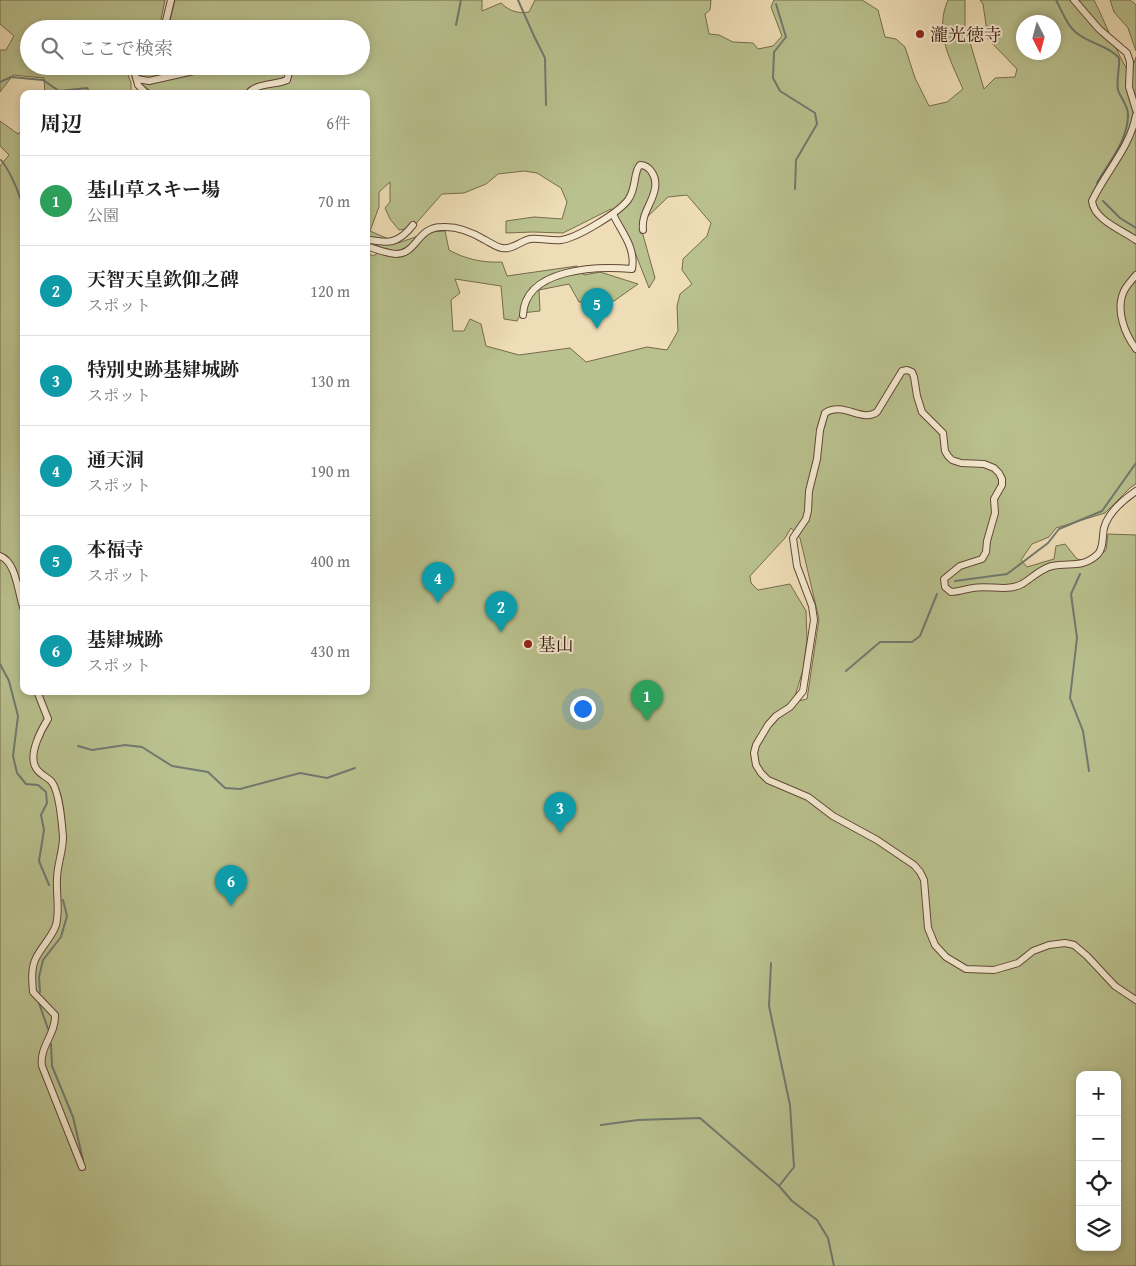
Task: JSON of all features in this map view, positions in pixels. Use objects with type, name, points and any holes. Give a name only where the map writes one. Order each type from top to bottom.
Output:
[{"type":"street","points":[[166,20],[171,0]]},
{"type":"street","points":[[1074,0],[1099,29],[1127,52],[1130,62],[1129,87],[1136,110]]},
{"type":"street","points":[[134,75],[138,79],[149,81],[176,75]]},
{"type":"street","points":[[250,90],[279,84],[287,80],[288,75]]},
{"type":"street","points":[[138,79],[138,85],[141,90]]},
{"type":"street","points":[[1136,115],[1129,139],[1092,201],[1096,211],[1104,219],[1136,240]]},
{"type":"street","points":[[370,247],[388,253],[405,252],[411,248],[420,236],[430,229],[441,227],[464,229],[500,248],[508,249],[531,239],[566,239],[613,214],[628,200],[634,190],[637,168],[640,165],[646,165],[650,169],[655,188],[643,217],[643,230]]},
{"type":"street","points":[[523,315],[524,306],[531,292],[549,278],[601,267],[632,269],[633,263],[628,240],[613,214]]},
{"type":"street","points":[[370,241],[386,243],[396,241],[406,234],[413,225]]},
{"type":"street","points":[[1136,275],[1125,289],[1120,306],[1122,320],[1129,339],[1136,348]]},
{"type":"street","points":[[1136,491],[1116,508],[1107,521],[1099,553],[1087,562],[1079,565],[1046,568],[1021,584],[1012,587],[978,588],[951,592],[945,587],[944,579],[960,566],[982,559],[986,552],[987,540],[995,513],[994,499],[1002,485],[999,473],[994,468],[984,464],[960,462],[952,460],[948,456],[945,451],[943,433],[922,412],[914,377],[912,372],[907,370],[902,371],[873,416],[836,408],[826,413],[820,430],[817,459],[809,491],[806,519],[793,538],[798,566],[812,606],[814,620],[802,691],[790,707],[776,716],[768,725],[756,745],[754,753],[756,766],[768,780],[808,797],[833,816],[877,840],[914,865],[924,880],[928,928],[935,945],[946,957],[966,969],[994,970],[1018,963],[1033,951],[1049,945],[1065,943],[1074,945],[1115,986],[1136,1000]]},
{"type":"street","points":[[0,556],[12,568],[20,600]]},
{"type":"street","points":[[39,695],[48,719],[33,758],[38,771],[52,782],[56,791],[63,838],[57,879],[57,917],[54,930],[35,962],[32,979],[33,992],[55,1015],[56,1024],[41,1058],[42,1066],[82,1167]]},
{"type":"green space","points":[[0,0],[165,0],[161,20],[20,20],[20,75],[128,75],[131,90],[45,90],[44,78],[13,75],[0,92],[0,50],[6,50],[14,36],[0,24]]},
{"type":"green space","points":[[175,0],[482,0],[482,11],[501,3],[510,10],[521,13],[529,12],[535,0],[711,0],[710,10],[705,14],[709,34],[719,35],[733,42],[753,43],[758,49],[773,46],[782,36],[771,7],[774,0],[862,0],[878,10],[885,37],[896,39],[905,47],[915,78],[929,106],[947,102],[963,89],[945,45],[943,34],[944,12],[948,0],[965,0],[965,26],[984,89],[995,78],[1015,77],[1017,69],[988,39],[983,4],[980,0],[1094,0],[1130,74],[1136,57],[1136,484],[1105,513],[1056,528],[1049,537],[1032,544],[1021,560],[1027,567],[1054,559],[1056,546],[1065,544],[1077,559],[1094,562],[1106,550],[1108,534],[1136,535],[1136,1266],[0,1266],[0,166],[9,155],[0,146],[0,121],[18,134],[20,132],[20,695],[370,695],[370,254],[373,256],[383,250],[370,240],[370,231],[370,90],[149,90],[142,85],[141,75],[370,75],[370,20],[170,20]],"holes":[[[524,171],[537,173],[561,188],[567,202],[562,219],[534,217],[506,221],[506,233],[563,233],[611,209],[629,237],[649,288],[655,278],[640,224],[668,197],[687,195],[711,223],[707,236],[683,259],[682,270],[692,284],[680,294],[677,306],[678,331],[667,350],[647,347],[586,362],[570,348],[519,355],[486,346],[481,324],[470,319],[464,331],[453,331],[451,300],[460,293],[455,279],[501,286],[504,319],[517,321],[521,313],[540,311],[539,290],[569,284],[579,302],[614,301],[638,284],[600,272],[584,275],[577,266],[507,276],[502,262],[474,260],[449,250],[445,231],[430,232],[398,243],[370,231],[379,207],[379,192],[390,182],[390,202],[385,208],[390,219],[399,230],[412,228],[442,194],[464,193],[486,184],[498,174]],[[791,528],[800,538],[819,619],[807,699],[790,703],[795,696],[803,670],[807,640],[806,611],[790,584],[758,590],[751,583],[750,576],[785,538]]]},
{"type":"green space","points":[[1110,0],[1130,0],[1136,5],[1136,51],[1128,28],[1114,12]]},
{"type":"waterway","points":[[456,25],[461,0]]},
{"type":"waterway","points":[[518,0],[545,58],[546,105]]},
{"type":"waterway","points":[[1056,0],[1074,31],[1119,58],[1117,82],[1118,90],[1127,108],[1127,124],[1117,150],[1097,183]]},
{"type":"waterway","points":[[776,4],[786,37],[774,52],[773,78],[780,91],[815,113],[817,124],[796,160],[795,189]]},
{"type":"waterway","points":[[0,82],[11,77],[43,80],[58,90]]},
{"type":"waterway","points":[[68,90],[87,88],[88,90]]},
{"type":"waterway","points":[[1,160],[9,171],[20,197]]},
{"type":"waterway","points":[[1103,201],[1120,218],[1136,228]]},
{"type":"waterway","points":[[955,581],[1007,574],[1048,543],[1059,529],[1102,511],[1136,463]]},
{"type":"waterway","points":[[1080,574],[1071,594],[1077,638],[1070,698],[1083,731],[1089,771]]},
{"type":"waterway","points":[[846,671],[880,642],[912,642],[920,636],[937,594]]},
{"type":"waterway","points":[[0,664],[9,681],[18,716],[13,756],[17,773],[26,784],[38,785],[46,792],[47,803],[41,815],[44,830],[39,861],[49,885]]},
{"type":"waterway","points":[[78,746],[92,750],[125,745],[142,747],[172,766],[208,772],[225,788],[240,789],[300,773],[327,778],[355,768]]},
{"type":"waterway","points":[[40,992],[39,977],[43,960],[61,937],[67,916],[63,900]]},
{"type":"waterway","points":[[771,963],[769,1006],[790,1105],[794,1167],[779,1186]]},
{"type":"waterway","points":[[39,1003],[48,1029]]},
{"type":"waterway","points":[[51,1044],[52,1066],[73,1117],[83,1160]]},
{"type":"waterway","points":[[601,1125],[638,1120],[700,1118],[779,1186],[792,1201],[817,1220],[828,1238],[834,1266]]},
{"type":"place","name":"瀧光徳寺","points":[[920,34]]},
{"type":"place","name":"本福寺","points":[[597,329]]},
{"type":"place","name":"通天洞","points":[[438,603]]},
{"type":"place","name":"天智天皇欽仰之碑","points":[[501,632]]},
{"type":"place","name":"基山","points":[[528,644]]},
{"type":"place","name":"基山草スキー場","points":[[647,721]]},
{"type":"place","name":"特別史跡基肄城跡","points":[[560,833]]},
{"type":"place","name":"基肄城跡","points":[[231,906]]}]
